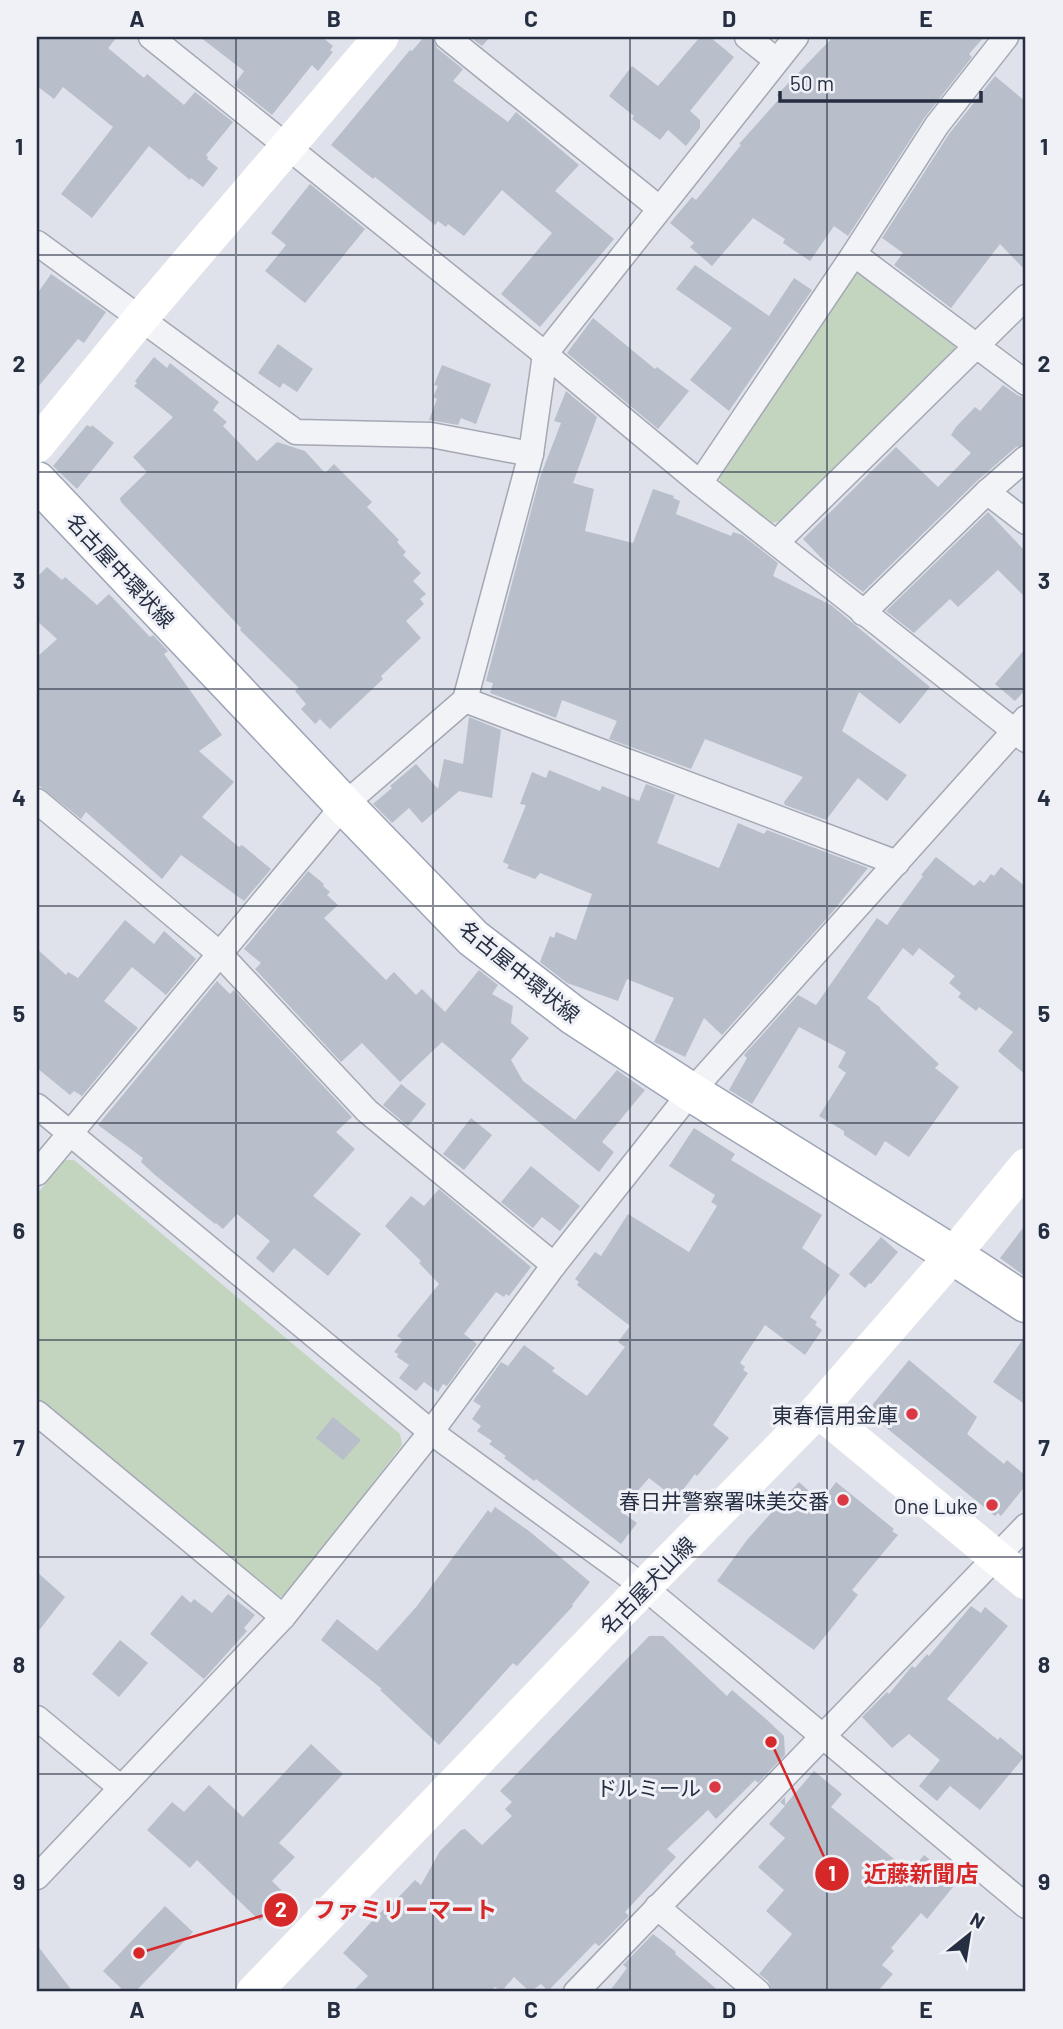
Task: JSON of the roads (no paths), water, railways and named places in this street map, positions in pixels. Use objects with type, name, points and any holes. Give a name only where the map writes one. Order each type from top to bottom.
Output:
[{"type":"main road","points":[[37,445],[381,37]]},
{"type":"main road","name":"名古屋中環状線","points":[[37,481],[473,938],[573,1015],[1026,1303]]},
{"type":"main road","name":"名古屋犬山線","points":[[254,1992],[818,1410],[953,1255],[1026,1166]]},
{"type":"main road","points":[[818,1410],[1026,1582]]},
{"type":"street","points":[[37,1877],[283,1617],[431,1432],[554,1265],[691,1092],[897,863],[1023,730],[863,613],[151,37]]},
{"type":"street","points":[[447,37],[659,208]]},
{"type":"street","points":[[747,37],[776,60]]},
{"type":"street","points":[[37,1173],[344,805],[465,700],[531,454],[545,354],[796,37]]},
{"type":"street","points":[[701,483],[937,125],[1006,37]]},
{"type":"street","points":[[37,243],[296,432],[431,435],[531,454]]},
{"type":"street","points":[[854,254],[1026,383]]},
{"type":"street","points":[[777,542],[1026,298]]},
{"type":"street","points":[[863,613],[987,492],[1026,458]]},
{"type":"street","points":[[987,492],[1026,522]]},
{"type":"street","points":[[465,700],[897,863]]},
{"type":"street","points":[[37,801],[220,954],[367,1111],[554,1265]]},
{"type":"street","points":[[37,1106],[431,1432],[644,1587],[1026,1906]]},
{"type":"street","points":[[37,1413],[283,1617]]},
{"type":"street","points":[[576,1992],[1026,1526]]},
{"type":"street","points":[[37,1718],[121,1788]]},
{"type":"street","points":[[656,1907],[758,1992]]},
{"type":"place","name":"東春信用金庫","points":[[912,1414]]},
{"type":"place","name":"春日井警察署味美交番","points":[[843,1500]]},
{"type":"place","name":"One Luke","points":[[992,1505]]},
{"type":"place","name":"近藤新聞店","points":[[771,1742]]},
{"type":"place","name":"ドルミール","points":[[715,1787]]},
{"type":"place","name":"ファミリーマート","points":[[139,1953]]}]
